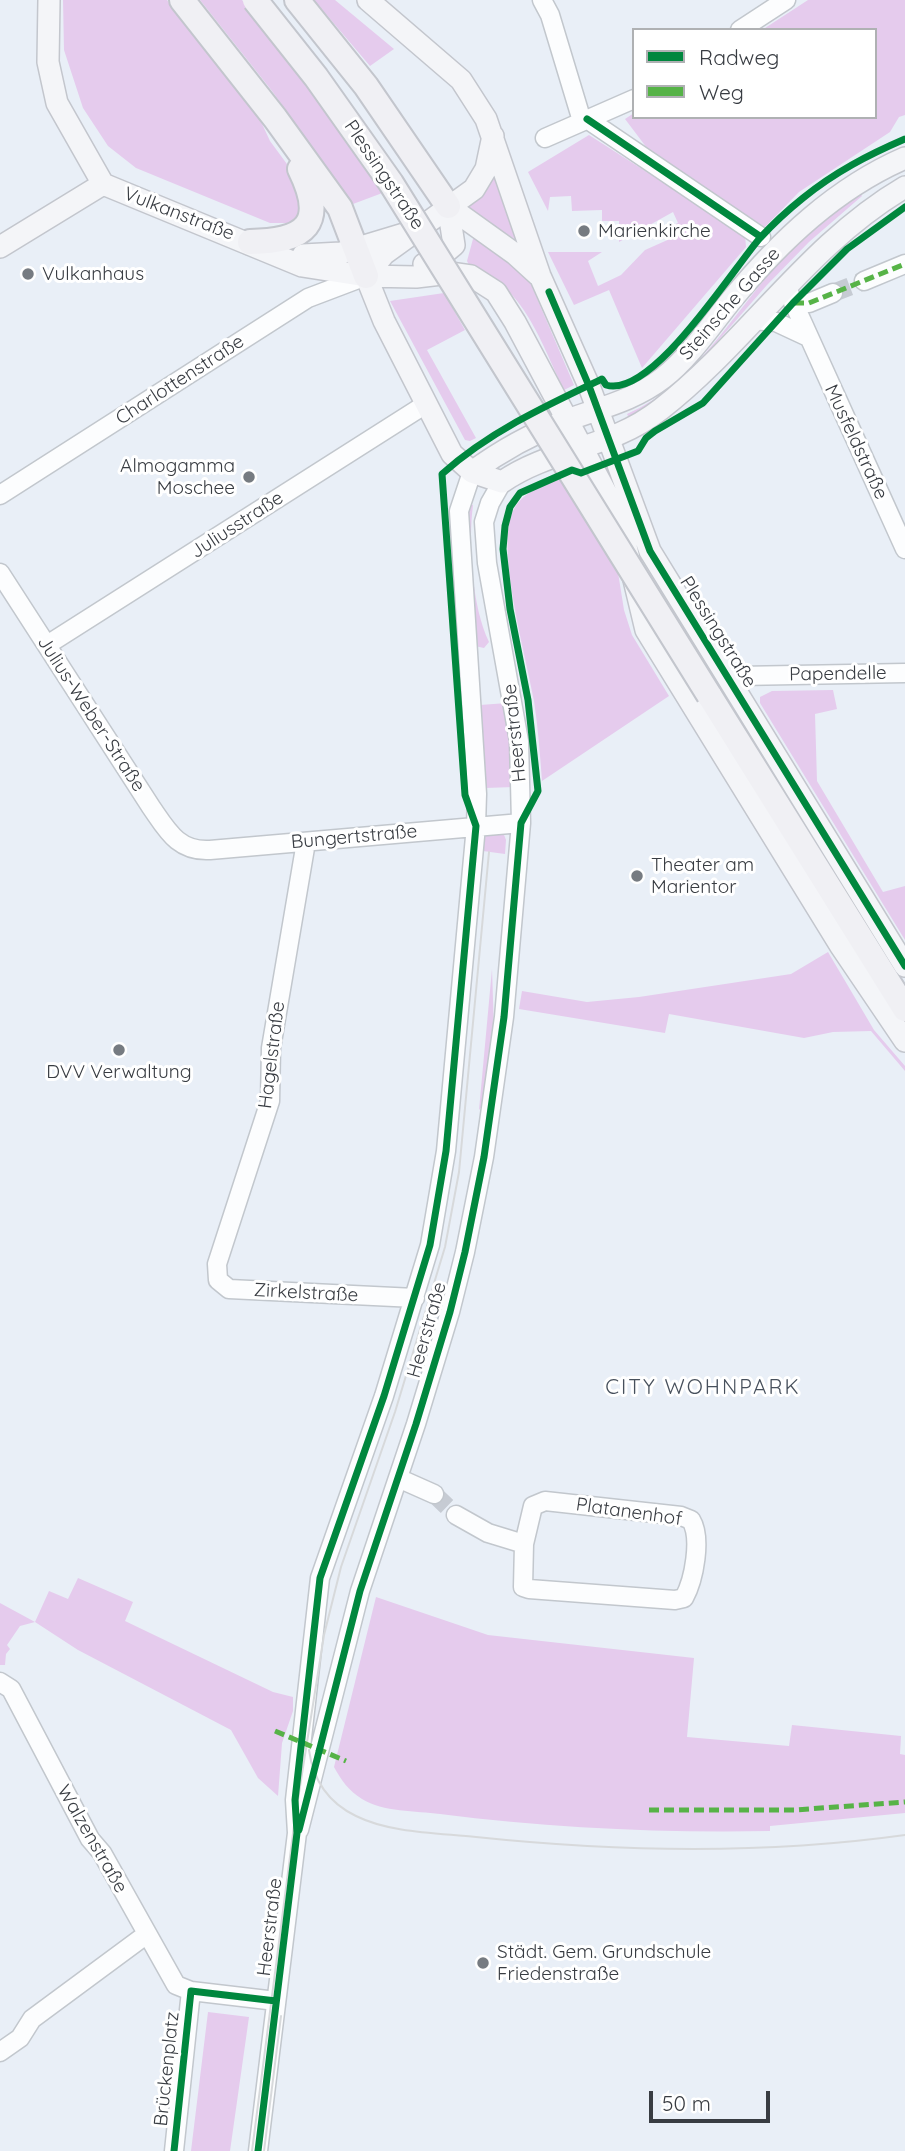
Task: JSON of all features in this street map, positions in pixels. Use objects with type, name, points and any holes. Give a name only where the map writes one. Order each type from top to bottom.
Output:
[{"type":"highway","points":[[182,0],[275,118],[340,208],[366,276]]},
{"type":"highway","name":"Plessingstraße","points":[[255,0],[316,77],[391,183],[905,1009]]},
{"type":"highway","points":[[297,0],[366,86],[448,206]]},
{"type":"highway","points":[[250,242],[293,236],[309,223],[313,213],[310,191],[275,118]]},
{"type":"main road","points":[[49,0],[48,62],[57,103],[103,184]]},
{"type":"main road","name":"Plessingstraße","points":[[368,0],[461,80],[494,134],[540,276],[598,410],[650,551],[905,967]]},
{"type":"main road","points":[[494,134],[486,169],[474,188],[411,232],[382,256],[366,276],[384,321],[452,454],[472,472],[502,482]]},
{"type":"main road","name":"Steinsche Gasse","points":[[472,472],[501,450],[567,421],[626,400],[666,376],[793,233],[859,180],[905,158]]},
{"type":"main road","name":"Vulkanstraße","points":[[0,247],[103,184],[250,242],[302,266],[366,276],[450,273]]},
{"type":"main road","name":"Steinsche Gasse","points":[[502,482],[519,470],[610,440],[640,424],[681,393],[753,320],[789,294],[874,205],[905,187]]},
{"type":"main road","points":[[448,206],[463,223],[466,246],[462,260],[450,273]]},
{"type":"main road","points":[[394,277],[441,256],[454,244],[448,206]]},
{"type":"main road","name":"Plessingstraße","points":[[448,206],[507,247],[540,276]]},
{"type":"main road","name":"Vulkanstraße","points":[[250,242],[309,256],[331,255],[411,232]]},
{"type":"main road","points":[[450,273],[471,276],[496,292],[625,531],[639,609],[646,630],[840,945],[905,1041]]},
{"type":"street","points":[[542,0],[550,15],[584,120],[761,237]]},
{"type":"street","points":[[743,28],[786,0]]},
{"type":"street","points":[[545,138],[632,100]]},
{"type":"street","points":[[864,281],[905,264]]},
{"type":"street","name":"Charlottenstraße","points":[[0,495],[308,298],[366,276]]},
{"type":"street","points":[[789,294],[808,303],[833,293]]},
{"type":"street","name":"Musfeldstraße","points":[[789,294],[806,336],[897,512],[905,549]]},
{"type":"street","points":[[753,320],[776,322],[806,336]]},
{"type":"street","name":"Juliusstraße","points":[[47,645],[426,404]]},
{"type":"street","name":"Heerstraße","points":[[258,2151],[297,1833],[295,1800],[320,1578],[415,1298],[430,1245],[446,1151],[476,825],[477,794],[458,511],[472,472]]},
{"type":"street","name":"Heerstraße","points":[[297,1833],[307,1808],[360,1591],[450,1312],[466,1252],[484,1157],[503,1017],[521,822],[519,741],[491,588],[484,522],[490,503],[502,482]]},
{"type":"street","name":"Julius-Weber-Straße","points":[[0,573],[157,816],[175,842],[188,849]]},
{"type":"street","name":"Papendelle","points":[[729,680],[739,676],[905,673]]},
{"type":"street","name":"Bungertstraße","points":[[188,849],[210,850],[521,822]]},
{"type":"street","name":"Hagelstraße","points":[[217,1264],[270,1101],[271,1048],[306,842]]},
{"type":"street","name":"Zirkelstraße","points":[[217,1264],[218,1280],[229,1289],[415,1298]]},
{"type":"street","points":[[398,1478],[433,1494]]},
{"type":"street","name":"Platanenhof","points":[[545,1501],[681,1516],[691,1520],[697,1535],[689,1589],[684,1598],[675,1600],[523,1587],[524,1544],[533,1506],[545,1501]]},
{"type":"street","points":[[456,1515],[488,1534],[524,1544]]},
{"type":"street","name":"Walzenstraße","points":[[0,1682],[11,1689],[90,1839],[102,1853],[176,1985],[191,1991]]},
{"type":"street","points":[[0,2052],[20,2038],[32,2019],[146,1934]]},
{"type":"street","name":"Brückenplatz","points":[[174,2151],[191,1991],[276,2001]]},
{"type":"shaded area","points":[[63,0],[167,0],[251,100],[270,141],[298,179],[306,210],[294,223],[270,223],[136,168],[108,146],[83,108],[64,50]]},
{"type":"shaded area","points":[[200,0],[242,0],[297,68],[385,192],[353,204],[272,91]]},
{"type":"shaded area","points":[[314,0],[335,0],[394,49],[370,66]]},
{"type":"shaded area","points":[[808,0],[905,0],[905,115],[899,117],[890,132],[799,192],[765,227],[653,156],[625,119],[632,114],[632,119],[877,119],[877,28],[765,28]]},
{"type":"shaded area","points":[[589,135],[745,235],[746,247],[642,368],[609,290],[574,305],[548,252],[602,252],[588,261],[598,286],[621,275],[645,250],[672,238],[668,227],[678,223],[673,212],[619,242],[619,221],[602,221],[602,210],[572,211],[571,196],[550,197],[548,211],[528,172]]},
{"type":"shaded area","points":[[494,168],[516,236],[515,239],[465,208]]},
{"type":"shaded area","points":[[859,191],[862,196],[809,242],[767,285],[675,390],[630,420],[627,414],[673,385],[712,346],[791,250]]},
{"type":"shaded area","points":[[477,237],[503,255],[530,282],[574,385],[564,390],[539,337],[518,302],[490,277],[472,271],[467,261],[473,239]]},
{"type":"shaded area","points":[[444,293],[465,330],[427,350],[476,438],[470,441],[465,440],[390,301]]},
{"type":"shaded area","points":[[562,478],[617,566],[624,610],[632,635],[669,696],[542,781],[534,701],[510,574],[509,526],[514,509],[523,498],[535,489]]},
{"type":"shaded area","points":[[468,504],[473,505],[471,556],[475,593],[489,642],[484,648],[475,646],[467,541]]},
{"type":"shaded area","points":[[833,690],[837,709],[815,714],[817,781],[883,892],[905,886],[905,940],[760,703],[760,697],[772,691]]},
{"type":"shaded area","points":[[507,703],[514,787],[485,788],[480,705]]},
{"type":"shaded area","points":[[503,832],[506,840],[505,854],[483,851],[486,833]]},
{"type":"shaded area","points":[[828,952],[874,1030],[905,1066],[905,1071],[871,1031],[833,1032],[804,1038],[669,1014],[665,1033],[519,1009],[522,991],[587,1002],[639,997],[791,974]]},
{"type":"shaded area","points":[[492,969],[494,1030],[483,1105],[479,1110]]},
{"type":"shaded area","points":[[78,1578],[133,1602],[125,1621],[273,1692],[293,1697],[293,1711],[282,1743],[278,1796],[258,1778],[231,1730],[78,1650],[35,1622],[49,1591],[68,1599]]},
{"type":"shaded area","points":[[376,1597],[488,1635],[694,1658],[687,1737],[789,1746],[792,1725],[901,1736],[900,1754],[905,1755],[905,1813],[770,1826],[770,1831],[687,1831],[522,1823],[400,1810],[370,1803],[349,1789],[334,1767]]},
{"type":"shaded area","points":[[0,1603],[35,1622],[20,1626],[7,1645],[10,1649],[6,1654],[5,1665],[0,1665]]},
{"type":"shaded area","points":[[208,2012],[249,2017],[230,2151],[191,2151]]},
{"type":"tunnel","points":[[833,293],[864,281]]},
{"type":"tunnel","points":[[434,1494],[456,1515]]},
{"type":"tram line","points":[[252,2151],[295,1818],[324,1635],[341,1567],[395,1412],[445,1247],[459,1172],[489,852]]},
{"type":"tram line","points":[[309,1750],[319,1781],[330,1797],[346,1811],[369,1822],[414,1831],[583,1846],[690,1849],[798,1846],[905,1835]]},
{"type":"tram line","points":[[264,2151],[281,2016]]},
{"type":"marked path","points":[[794,303],[809,303],[905,264]]},
{"type":"marked path","points":[[275,1731],[346,1761]]},
{"type":"marked path","points":[[649,1810],[794,1810],[905,1802]]},
{"type":"cycle path","points":[[587,119],[761,237]]},
{"type":"cycle path","points":[[258,2151],[297,1833],[295,1800],[320,1578],[384,1396],[430,1245],[446,1151],[476,826],[465,795],[442,474],[479,445],[560,399],[602,379],[606,385],[625,384],[646,372],[690,329],[760,238],[786,212],[840,172],[905,139]]},
{"type":"cycle path","points":[[299,1830],[360,1591],[450,1312],[484,1157],[504,1017],[521,823],[538,791],[528,700],[510,609],[503,549],[510,507],[520,493],[572,470],[581,473],[638,451],[646,438],[655,431],[703,403],[793,303],[847,249],[905,207]]},
{"type":"cycle path","points":[[549,292],[589,386],[650,551],[905,966]]},
{"type":"cycle path","points":[[174,2151],[191,1991],[276,2001]]},
{"type":"place","name":"Marienkirche","points":[[584,231]]},
{"type":"place","name":"Vulkanhaus","points":[[28,274]]},
{"type":"place","name":"Almogamma Moschee","points":[[249,477]]},
{"type":"place","name":"Theater am Marientor","points":[[637,876]]},
{"type":"place","name":"DVV Verwaltung","points":[[119,1050]]},
{"type":"place","name":"Städt. Gem. Grundschule Friedenstraße","points":[[483,1963]]},
{"type":"district","name":"CITY WOHNPARK","points":[[703,1388]]}]
